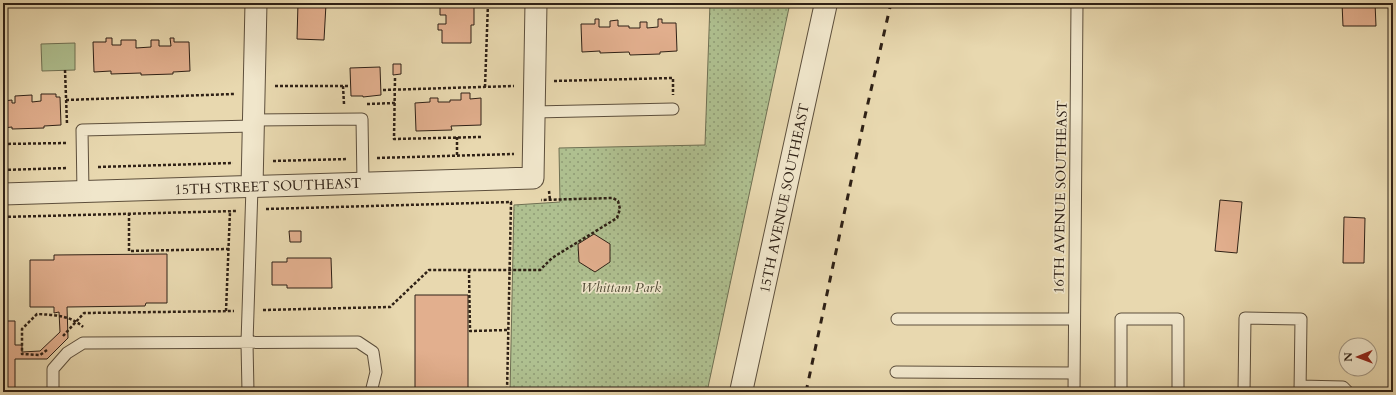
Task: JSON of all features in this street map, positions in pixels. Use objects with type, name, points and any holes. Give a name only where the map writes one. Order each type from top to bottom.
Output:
[{"type":"street","points":[[252,187],[256,3]]},
{"type":"street","points":[[534,112],[536,3]]},
{"type":"street","name":"15TH AVENUE SOUTHEAST","points":[[741,392],[826,3]]},
{"type":"street","name":"15TH STREET SOUTHEAST","points":[[3,194],[533,178],[534,112]]},
{"type":"lane","name":"16TH AVENUE SOUTHEAST","points":[[1074,392],[1077,3]]},
{"type":"lane","points":[[534,112],[673,109]]},
{"type":"lane","points":[[83,192],[82,130],[362,119],[363,183]]},
{"type":"lane","points":[[248,392],[247,343],[252,187]]},
{"type":"lane","points":[[1244,392],[1245,318],[1301,319],[1300,389],[1344,387],[1348,392]]},
{"type":"lane","points":[[897,319],[1074,319]]},
{"type":"lane","points":[[1121,392],[1121,319],[1178,319],[1178,392]]},
{"type":"lane","points":[[53,392],[53,369],[66,353],[82,343],[358,342],[373,352],[376,372],[372,392]]},
{"type":"lane","points":[[896,372],[1074,373]]},
{"type":"path","points":[[485,87],[488,3]]},
{"type":"path","points":[[65,70],[67,129]]},
{"type":"path","points":[[396,78],[394,139],[481,137]]},
{"type":"path","points":[[552,81],[673,78],[673,109]]},
{"type":"path","points":[[272,86],[349,86]]},
{"type":"path","points":[[383,90],[520,86]]},
{"type":"path","points":[[66,100],[236,94]]},
{"type":"path","points":[[3,144],[68,143],[68,136]]},
{"type":"path","points":[[457,137],[457,155]]},
{"type":"path","points":[[271,161],[518,154]]},
{"type":"path","points":[[3,170],[238,163]]},
{"type":"path","points":[[550,191],[550,200]]},
{"type":"path","points":[[259,310],[390,307],[429,270],[540,270],[552,258],[617,218],[620,209],[618,201],[613,198],[541,200]]},
{"type":"path","points":[[266,209],[511,202],[507,392]]},
{"type":"path","points":[[128,210],[129,251],[229,249]]},
{"type":"path","points":[[226,311],[230,211]]},
{"type":"path","points":[[3,217],[236,211]]},
{"type":"path","points":[[469,270],[470,331],[508,330]]},
{"type":"path","points":[[63,336],[84,313],[236,311]]},
{"type":"path","points":[[40,356],[22,354],[22,329],[37,314],[62,316],[77,322],[100,343]]},
{"type":"green space","name":"Whittam Park","points":[[710,3],[790,3],[707,392],[510,392],[514,205],[560,202],[559,148],[705,145]]},
{"type":"green space","points":[[75,43],[75,70],[42,71],[41,44]]},
{"type":"building","points":[[298,3],[326,4],[324,40],[297,39]]},
{"type":"building","points":[[446,3],[474,3],[474,25],[471,25],[471,43],[442,43],[442,30],[438,30],[438,24],[446,24],[446,15],[440,15],[440,6],[446,6]]},
{"type":"building","points":[[1342,3],[1375,3],[1376,26],[1343,26]]},
{"type":"building","points":[[595,19],[599,19],[599,27],[610,27],[610,21],[618,20],[618,26],[629,26],[629,28],[640,28],[640,22],[647,22],[647,28],[658,27],[658,19],[662,19],[662,23],[676,23],[677,51],[660,52],[660,54],[630,55],[629,52],[582,52],[581,24],[595,24]]},
{"type":"building","points":[[106,38],[112,38],[112,45],[121,45],[121,40],[136,40],[136,48],[151,47],[151,40],[159,40],[159,46],[171,46],[170,38],[174,38],[174,42],[189,42],[190,71],[173,72],[173,74],[141,75],[141,73],[111,74],[111,71],[94,72],[93,42],[106,42]]},
{"type":"building","points":[[393,64],[401,64],[401,74],[393,75]]},
{"type":"building","points":[[380,67],[381,95],[363,97],[351,96],[350,68]]},
{"type":"building","points":[[461,93],[470,93],[470,99],[481,98],[481,125],[451,126],[452,130],[416,131],[415,103],[430,102],[430,98],[438,98],[438,102],[461,100]]},
{"type":"building","points":[[41,94],[56,94],[56,97],[60,97],[61,125],[44,126],[44,128],[3,128],[3,101],[12,100],[12,103],[15,103],[15,96],[32,95],[32,102],[41,101]]},
{"type":"building","points":[[1220,200],[1242,202],[1237,253],[1215,251]]},
{"type":"building","points":[[1344,217],[1365,218],[1364,263],[1343,263]]},
{"type":"building","points":[[289,231],[301,231],[301,242],[290,242]]},
{"type":"building","points":[[594,234],[610,244],[610,262],[595,272],[579,262],[578,244]]},
{"type":"building","points":[[167,254],[167,303],[146,303],[145,306],[67,307],[68,338],[47,359],[15,359],[15,392],[3,392],[3,321],[15,321],[15,345],[22,345],[22,352],[40,351],[60,332],[59,312],[54,313],[54,307],[30,307],[30,260],[54,260],[54,255]]},
{"type":"building","points":[[287,258],[331,258],[332,288],[287,288],[287,285],[272,285],[272,262],[287,262]]},
{"type":"building","points":[[415,295],[468,295],[468,392],[415,392]]},
{"type":"railway","points":[[806,392],[865,116],[891,3]]}]
